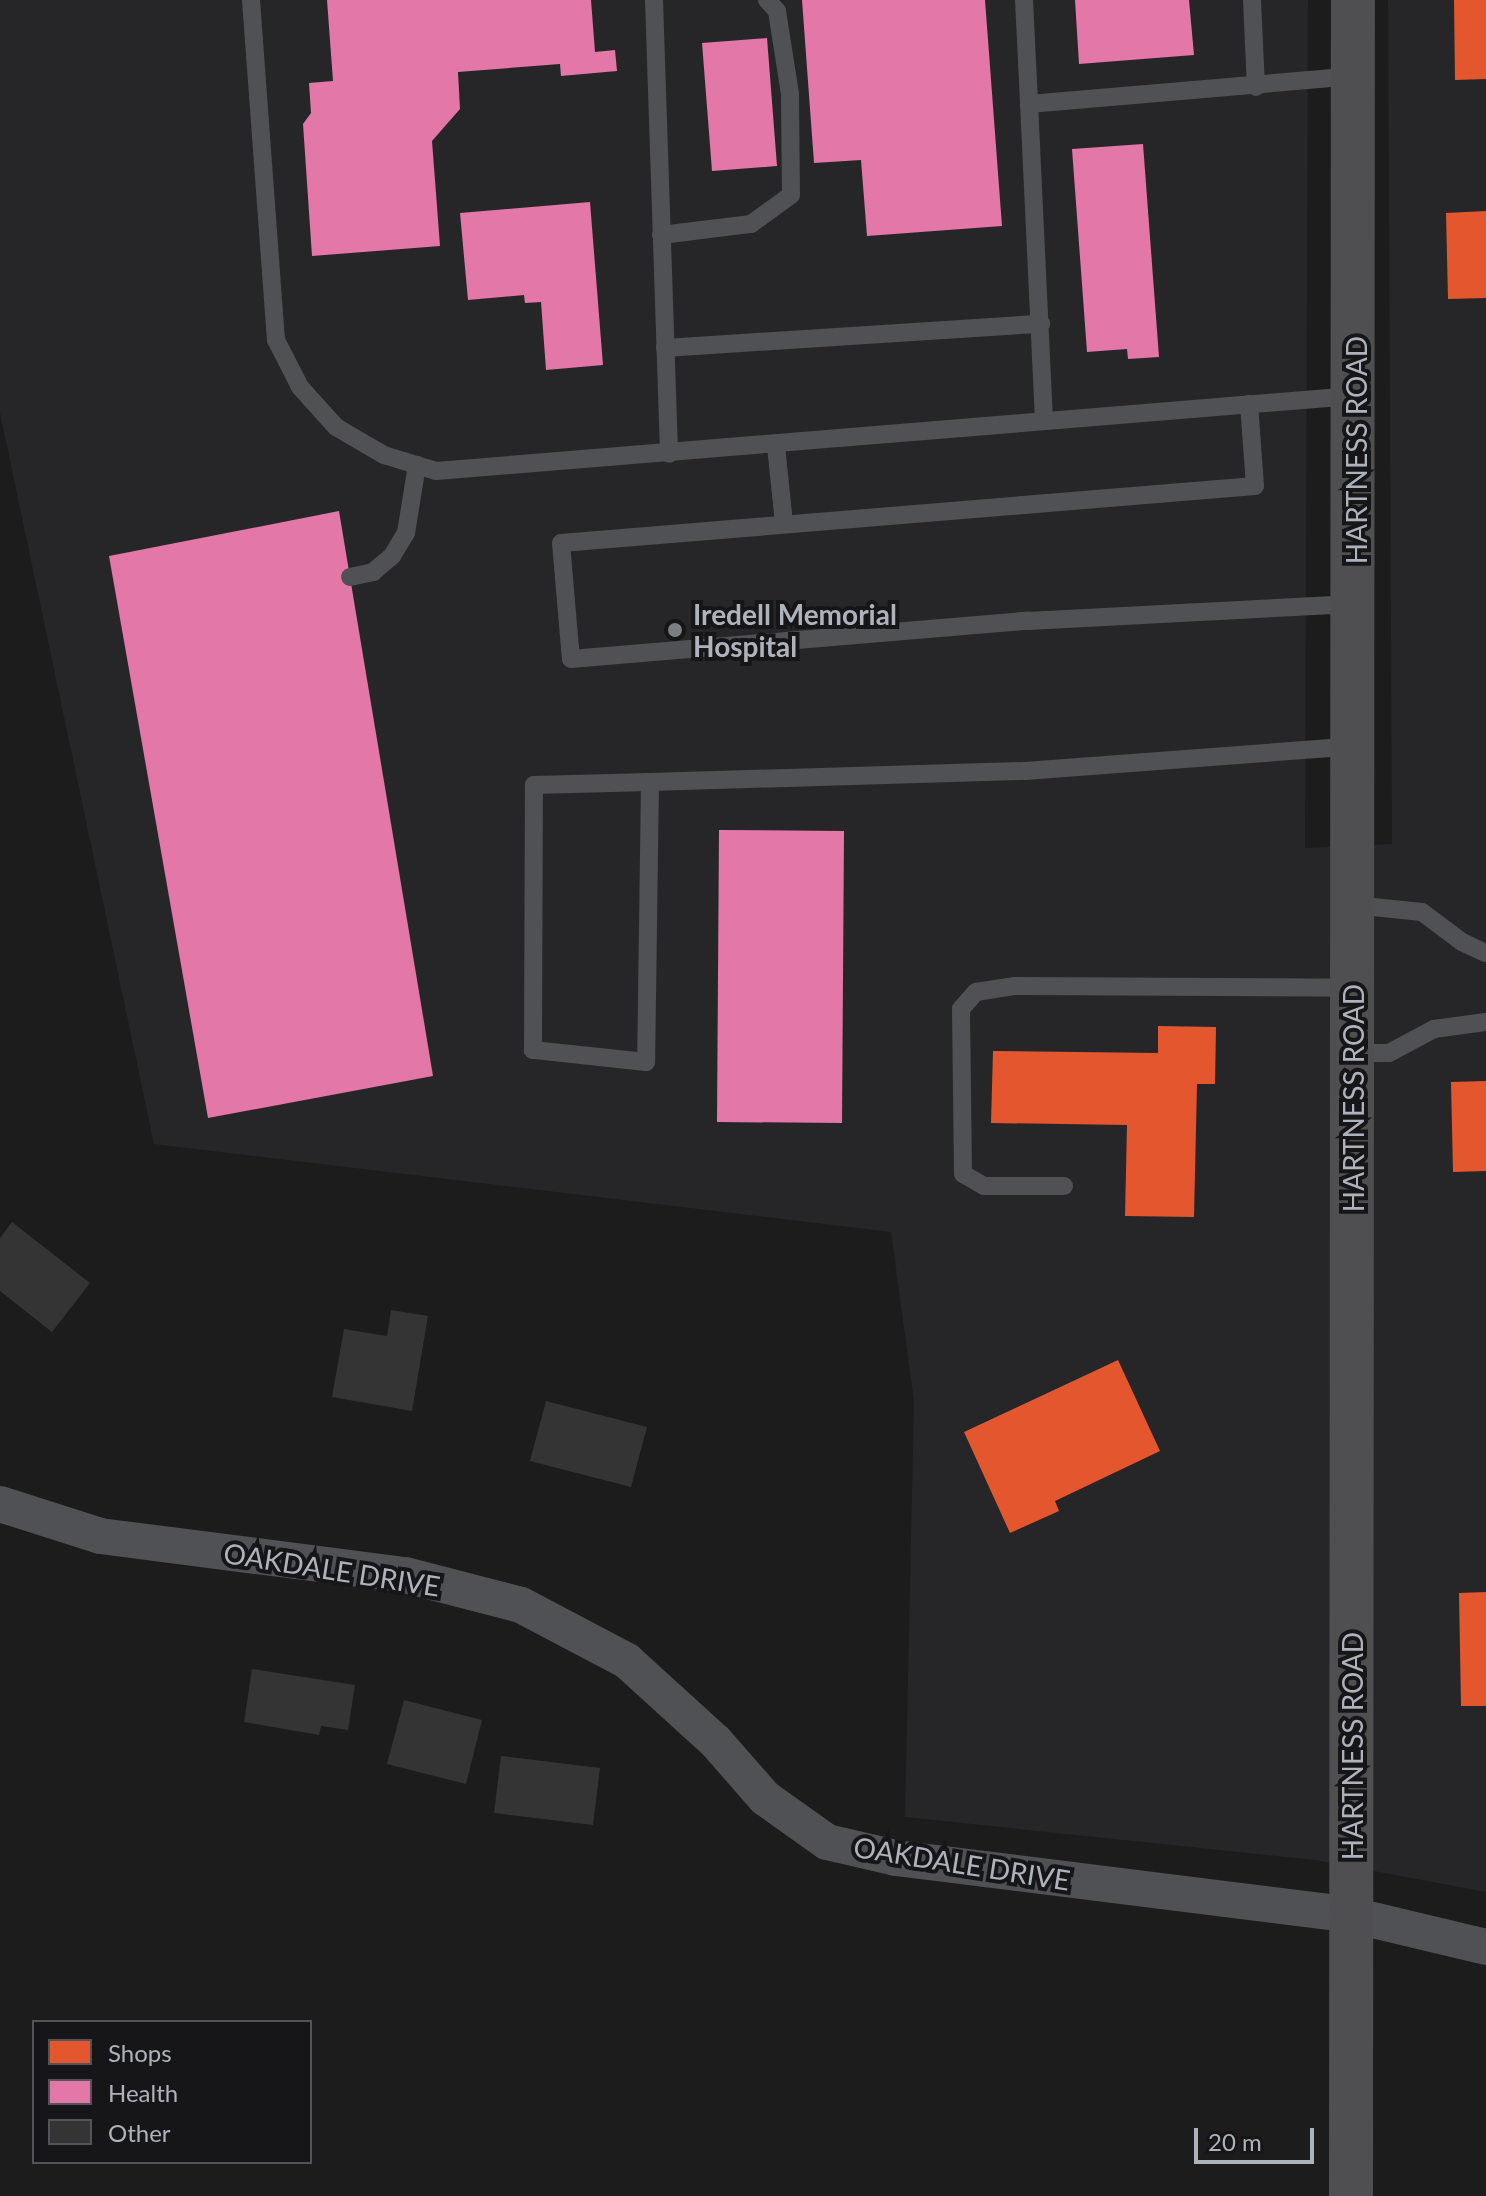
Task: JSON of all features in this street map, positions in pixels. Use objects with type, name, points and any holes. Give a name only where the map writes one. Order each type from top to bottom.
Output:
[{"type":"main road","name":"HARTNESS ROAD","points":[[1351,2196],[1356,604],[1353,0]]},
{"type":"street","name":"OAKDALE DRIVE","points":[[0,1504],[100,1536],[405,1575],[521,1605],[627,1661],[716,1742],[765,1798],[827,1842],[896,1858],[1352,1915],[1486,1947]]},
{"type":"lane","points":[[251,0],[276,340],[300,387],[336,427],[384,455],[436,471],[776,446],[1356,395]]},
{"type":"lane","points":[[654,0],[669,454]]},
{"type":"lane","points":[[661,235],[751,224],[791,195],[790,94],[777,11],[767,0]]},
{"type":"lane","points":[[1024,0],[1044,421]]},
{"type":"lane","points":[[1252,0],[1256,87]]},
{"type":"lane","points":[[1029,104],[1256,87],[1354,76]]},
{"type":"lane","points":[[665,348],[1041,324]]},
{"type":"lane","points":[[1249,404],[1255,486],[561,543],[571,659],[1028,621],[1356,604]]},
{"type":"lane","points":[[776,446],[784,524]]},
{"type":"lane","points":[[350,577],[373,572],[399,545],[414,499],[417,465]]},
{"type":"lane","points":[[650,782],[646,1062],[533,1050],[534,785],[1025,771],[1354,746]]},
{"type":"lane","points":[[1354,905],[1422,912],[1462,942],[1486,953]]},
{"type":"lane","points":[[1064,1186],[984,1186],[963,1174],[961,1009],[976,992],[1014,986],[1353,988]]},
{"type":"lane","points":[[1354,1053],[1389,1053],[1434,1029],[1486,1022]]},
{"type":"shaded area","name":"Iredell Memorial Hospital","points":[[0,0],[1308,0],[1305,848],[1392,844],[1388,0],[1486,0],[1486,1892],[1315,1860],[905,1817],[914,1401],[891,1232],[154,1144],[0,413]]},
{"type":"building: Shops","points":[[1454,0],[1486,0],[1486,79],[1455,80]]},
{"type":"building: Shops","points":[[1486,211],[1486,298],[1448,299],[1446,213]]},
{"type":"building: Shops","points":[[1158,1026],[1216,1027],[1215,1084],[1197,1084],[1194,1217],[1125,1216],[1127,1125],[991,1123],[993,1051],[1158,1053]]},
{"type":"building: Shops","points":[[1486,1081],[1486,1171],[1453,1172],[1451,1082]]},
{"type":"building: Shops","points":[[1118,1360],[1160,1451],[1055,1501],[1059,1511],[1010,1533],[964,1432]]},
{"type":"building: Shops","points":[[1486,1592],[1486,1706],[1461,1706],[1459,1593]]},
{"type":"building: Health","points":[[327,0],[591,0],[595,52],[615,50],[617,71],[561,76],[560,64],[458,72],[460,109],[432,141],[440,246],[312,256],[303,124],[311,113],[309,83],[333,81]]},
{"type":"building: Health","points":[[802,0],[985,0],[1002,226],[867,236],[861,160],[814,163]]},
{"type":"building: Health","points":[[1075,0],[1189,0],[1194,55],[1079,64]]},
{"type":"building: Health","points":[[767,38],[777,166],[712,171],[702,43]]},
{"type":"building: Health","points":[[1143,144],[1159,357],[1128,359],[1127,349],[1087,352],[1072,149]]},
{"type":"building: Health","points":[[590,202],[603,365],[546,370],[541,302],[525,303],[524,295],[468,300],[460,213]]},
{"type":"building: Health","points":[[339,511],[433,1076],[208,1118],[109,556]]},
{"type":"building: Health","points":[[719,830],[844,831],[842,1123],[717,1122]]},
{"type":"building: Other","points":[[12,1222],[90,1283],[52,1332],[0,1291],[0,1238]]},
{"type":"building: Other","points":[[391,1310],[428,1316],[412,1411],[332,1397],[344,1329],[387,1336]]},
{"type":"building: Other","points":[[546,1401],[647,1427],[631,1487],[530,1461]]},
{"type":"building: Other","points":[[252,1669],[355,1685],[348,1730],[321,1726],[319,1735],[244,1722]]},
{"type":"building: Other","points":[[404,1700],[482,1720],[466,1784],[387,1764]]},
{"type":"building: Other","points":[[501,1756],[600,1768],[593,1825],[494,1813]]},
{"type":"place","name":"Iredell Memorial Hospital","points":[[675,630]]}]
